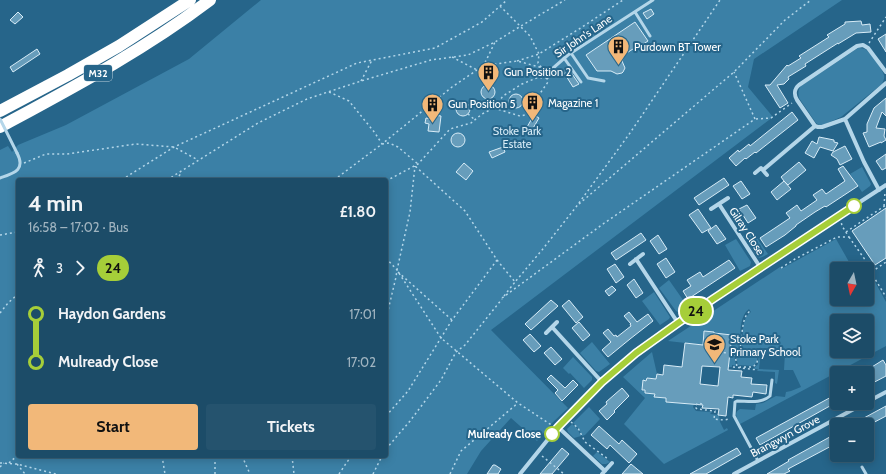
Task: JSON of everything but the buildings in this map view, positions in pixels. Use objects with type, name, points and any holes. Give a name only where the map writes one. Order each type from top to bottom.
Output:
[{"type":"highway","name":"M32","points":[[0,111],[68,76],[119,46],[190,0]]},
{"type":"highway","name":"M32","points":[[0,127],[125,58],[192,14],[210,0]]},
{"type":"street","points":[[886,72],[867,47],[858,45],[798,85],[795,93],[796,100],[815,126],[822,127],[845,118],[886,83]]},
{"type":"street","points":[[845,118],[861,155],[879,190]]},
{"type":"street","points":[[755,173],[761,168],[763,170],[815,126]]},
{"type":"street","points":[[763,170],[767,175]]},
{"type":"street","points":[[520,474],[566,418],[602,382],[636,353],[760,267],[886,185]]},
{"type":"street","name":"Gilray Close","points":[[711,209],[728,198]]},
{"type":"street","name":"Gilray Close","points":[[719,204],[760,267]]},
{"type":"street","points":[[630,264],[644,254]]},
{"type":"street","points":[[636,260],[678,323]]},
{"type":"street","points":[[546,333],[557,322]]},
{"type":"street","points":[[552,327],[602,382]]},
{"type":"street","name":"Brangwyn Grove","points":[[874,398],[886,392]]},
{"type":"street","name":"Brangwyn Grove","points":[[734,474],[851,410]]},
{"type":"street","points":[[558,427],[604,472],[612,463]]},
{"type":"lane","name":"Sir John's Lane","points":[[547,78],[552,69],[564,58],[653,0]]},
{"type":"lane","points":[[635,12],[650,36]]},
{"type":"lane","points":[[571,53],[588,78],[604,81]]},
{"type":"lane","points":[[564,58],[581,82]]},
{"type":"lane","points":[[0,119],[17,153],[21,165],[18,170],[0,178]]},
{"type":"lane","points":[[758,461],[735,418],[735,401],[759,402],[765,400],[770,396],[772,380]]},
{"type":"lane","points":[[862,466],[866,474]]},
{"type":"path","points":[[125,178],[174,146],[357,63],[434,48],[482,22],[507,0]]},
{"type":"path","points":[[170,178],[258,123],[307,99],[431,60],[468,55],[495,42],[565,0]]},
{"type":"path","points":[[337,178],[382,144],[452,87],[477,70],[496,64],[517,61],[539,54],[623,0]]},
{"type":"path","points":[[388,448],[441,380],[456,352],[465,345],[576,206],[630,133],[720,0]]},
{"type":"path","points":[[576,206],[734,72],[785,20],[811,0]]},
{"type":"path","points":[[500,6],[530,36],[539,54],[538,63],[542,68]]},
{"type":"path","points":[[867,47],[886,17]]},
{"type":"path","points":[[482,68],[495,42]]},
{"type":"path","points":[[451,57],[477,70]]},
{"type":"path","points":[[361,81],[372,60]]},
{"type":"path","points":[[517,61],[542,68],[552,69]]},
{"type":"path","points":[[734,72],[755,119]]},
{"type":"path","points":[[388,180],[418,164],[450,129],[471,123],[482,114],[494,108],[503,96],[522,84],[539,77],[547,78],[548,83],[525,115],[520,116],[494,108]]},
{"type":"path","points":[[328,92],[349,101],[382,144]]},
{"type":"path","points":[[489,99],[490,110]]},
{"type":"path","points":[[502,298],[603,224],[755,119],[770,118],[796,100]]},
{"type":"path","points":[[468,114],[475,120]]},
{"type":"path","points":[[382,144],[389,143],[398,147],[418,164]]},
{"type":"path","points":[[21,165],[46,154],[67,154],[136,144],[174,146],[198,160]]},
{"type":"path","points":[[415,166],[465,211],[497,260],[515,282]]},
{"type":"path","points":[[388,311],[410,212],[415,166]]},
{"type":"path","points":[[177,178],[183,170]]},
{"type":"path","points":[[846,232],[885,206],[884,198]]},
{"type":"path","points":[[840,215],[842,226],[867,262]]},
{"type":"path","points":[[0,235],[16,232]]},
{"type":"path","points":[[781,268],[837,236],[849,237]]},
{"type":"path","points":[[388,260],[452,320]]},
{"type":"path","points":[[388,414],[408,391],[452,320],[497,260]]},
{"type":"path","points":[[874,270],[886,262]]},
{"type":"path","points":[[397,270],[441,338],[518,402],[551,424]]},
{"type":"path","points":[[874,277],[886,297]]},
{"type":"path","points":[[0,313],[16,296]]},
{"type":"path","points":[[735,354],[739,350],[743,321],[750,311]]},
{"type":"path","points":[[732,339],[741,340]]},
{"type":"path","points":[[740,368],[753,367],[758,363],[759,349],[784,350]]},
{"type":"path","points":[[714,351],[741,356]]},
{"type":"path","points":[[735,354],[737,367]]},
{"type":"path","points":[[733,367],[758,370]]},
{"type":"path","points":[[450,474],[461,451],[518,402]]},
{"type":"path","points":[[702,404],[698,403],[695,407],[697,409],[715,411],[714,419],[724,420],[735,418]]},
{"type":"path","points":[[566,418],[576,426],[587,444],[612,463]]},
{"type":"path","points":[[537,452],[564,474]]},
{"type":"path","points":[[9,463],[16,458]]},
{"type":"path","points":[[162,458],[165,474]]},
{"type":"path","points":[[215,458],[215,474]]},
{"type":"path","points":[[243,458],[250,474]]},
{"type":"path","points":[[292,458],[294,474]]},
{"type":"path","points":[[347,462],[348,458]]},
{"type":"path","points":[[339,474],[350,458]]},
{"type":"path","points":[[373,474],[381,458]]},
{"type":"path","points":[[0,463],[17,464],[56,474]]},
{"type":"path","points":[[0,467],[4,463]]},
{"type":"path","points":[[17,464],[25,474]]},
{"type":"green space","name":"Stoke Park Estate","points":[[261,0],[842,0],[754,59],[748,87],[773,117],[491,330],[568,408],[551,424],[537,441],[511,418],[481,451],[467,474],[0,474],[0,150],[8,146],[12,152],[18,145],[66,125],[189,59]]},
{"type":"green space","points":[[858,48],[867,50],[879,65],[884,76],[882,84],[841,117],[823,125],[819,125],[816,123],[799,98],[799,89],[801,86]]},
{"type":"green space","points":[[862,167],[871,184],[862,192],[850,174]]},
{"type":"green space","points":[[752,231],[768,254],[760,258],[757,257],[743,236]]},
{"type":"green space","points":[[736,239],[751,262],[750,266],[740,271],[725,245]]},
{"type":"green space","points":[[836,239],[849,262],[830,262],[830,306],[874,306],[874,280],[886,302],[886,346],[874,352],[874,314],[830,314],[830,358],[864,358],[849,366],[830,366],[830,376],[740,424],[736,414],[740,409],[755,410],[756,404],[763,403],[776,396],[785,397],[786,392],[801,387],[793,370],[784,370],[785,353],[761,351],[759,369],[779,370],[777,384],[775,383],[775,372],[758,371],[758,369],[753,369],[758,364],[759,350],[786,351],[785,349],[758,348],[757,362],[753,366],[738,365],[736,357],[742,357],[742,355],[737,355],[742,345],[744,321],[751,312],[749,309],[742,319],[740,339],[732,338],[732,335],[719,334],[731,343],[731,340],[739,341],[738,349],[735,353],[714,351],[714,332],[705,331],[703,345],[668,341],[780,267],[781,269]]},
{"type":"green space","points":[[669,280],[688,307],[680,312],[676,311],[659,288]]},
{"type":"green space","points":[[654,292],[670,317],[660,325],[642,301]]},
{"type":"green space","points":[[592,342],[610,364],[599,372],[596,371],[580,353]]},
{"type":"green space","points":[[652,352],[657,374],[656,379],[647,378],[646,381],[643,381],[642,390],[655,394],[655,397],[666,398],[666,402],[673,403],[673,399],[680,403],[694,404],[693,407],[696,411],[712,412],[710,414],[719,415],[720,422],[724,430],[727,428],[728,430],[664,464],[624,424],[645,398],[623,377]]},
{"type":"green space","points":[[729,354],[734,354],[736,366],[732,365],[732,367],[728,367]]},
{"type":"green space","points":[[573,357],[592,377],[592,380],[584,388],[570,373],[569,374],[563,368]]},
{"type":"green space","points":[[589,407],[600,419],[585,435],[582,436],[578,428],[573,423]]},
{"type":"green space","points":[[572,424],[577,428],[581,436],[574,438],[568,432],[567,429]]},
{"type":"green space","points":[[597,452],[610,462],[602,464],[593,456]]},
{"type":"bus line","name":"24","points":[[552,434],[602,382],[636,353],[760,267],[854,206]]},
{"type":"place","name":"Purdown BT Tower","points":[[618,66]]},
{"type":"place","name":"Gun Position 2","points":[[488,92]]},
{"type":"place","name":"Magazine 1","points":[[533,122]]},
{"type":"place","name":"Gun Position 5","points":[[433,124]]},
{"type":"place","name":"Stoke Park Primary School","points":[[715,364]]},
{"type":"place","name":"Mulready Close","points":[[552,434]]}]
